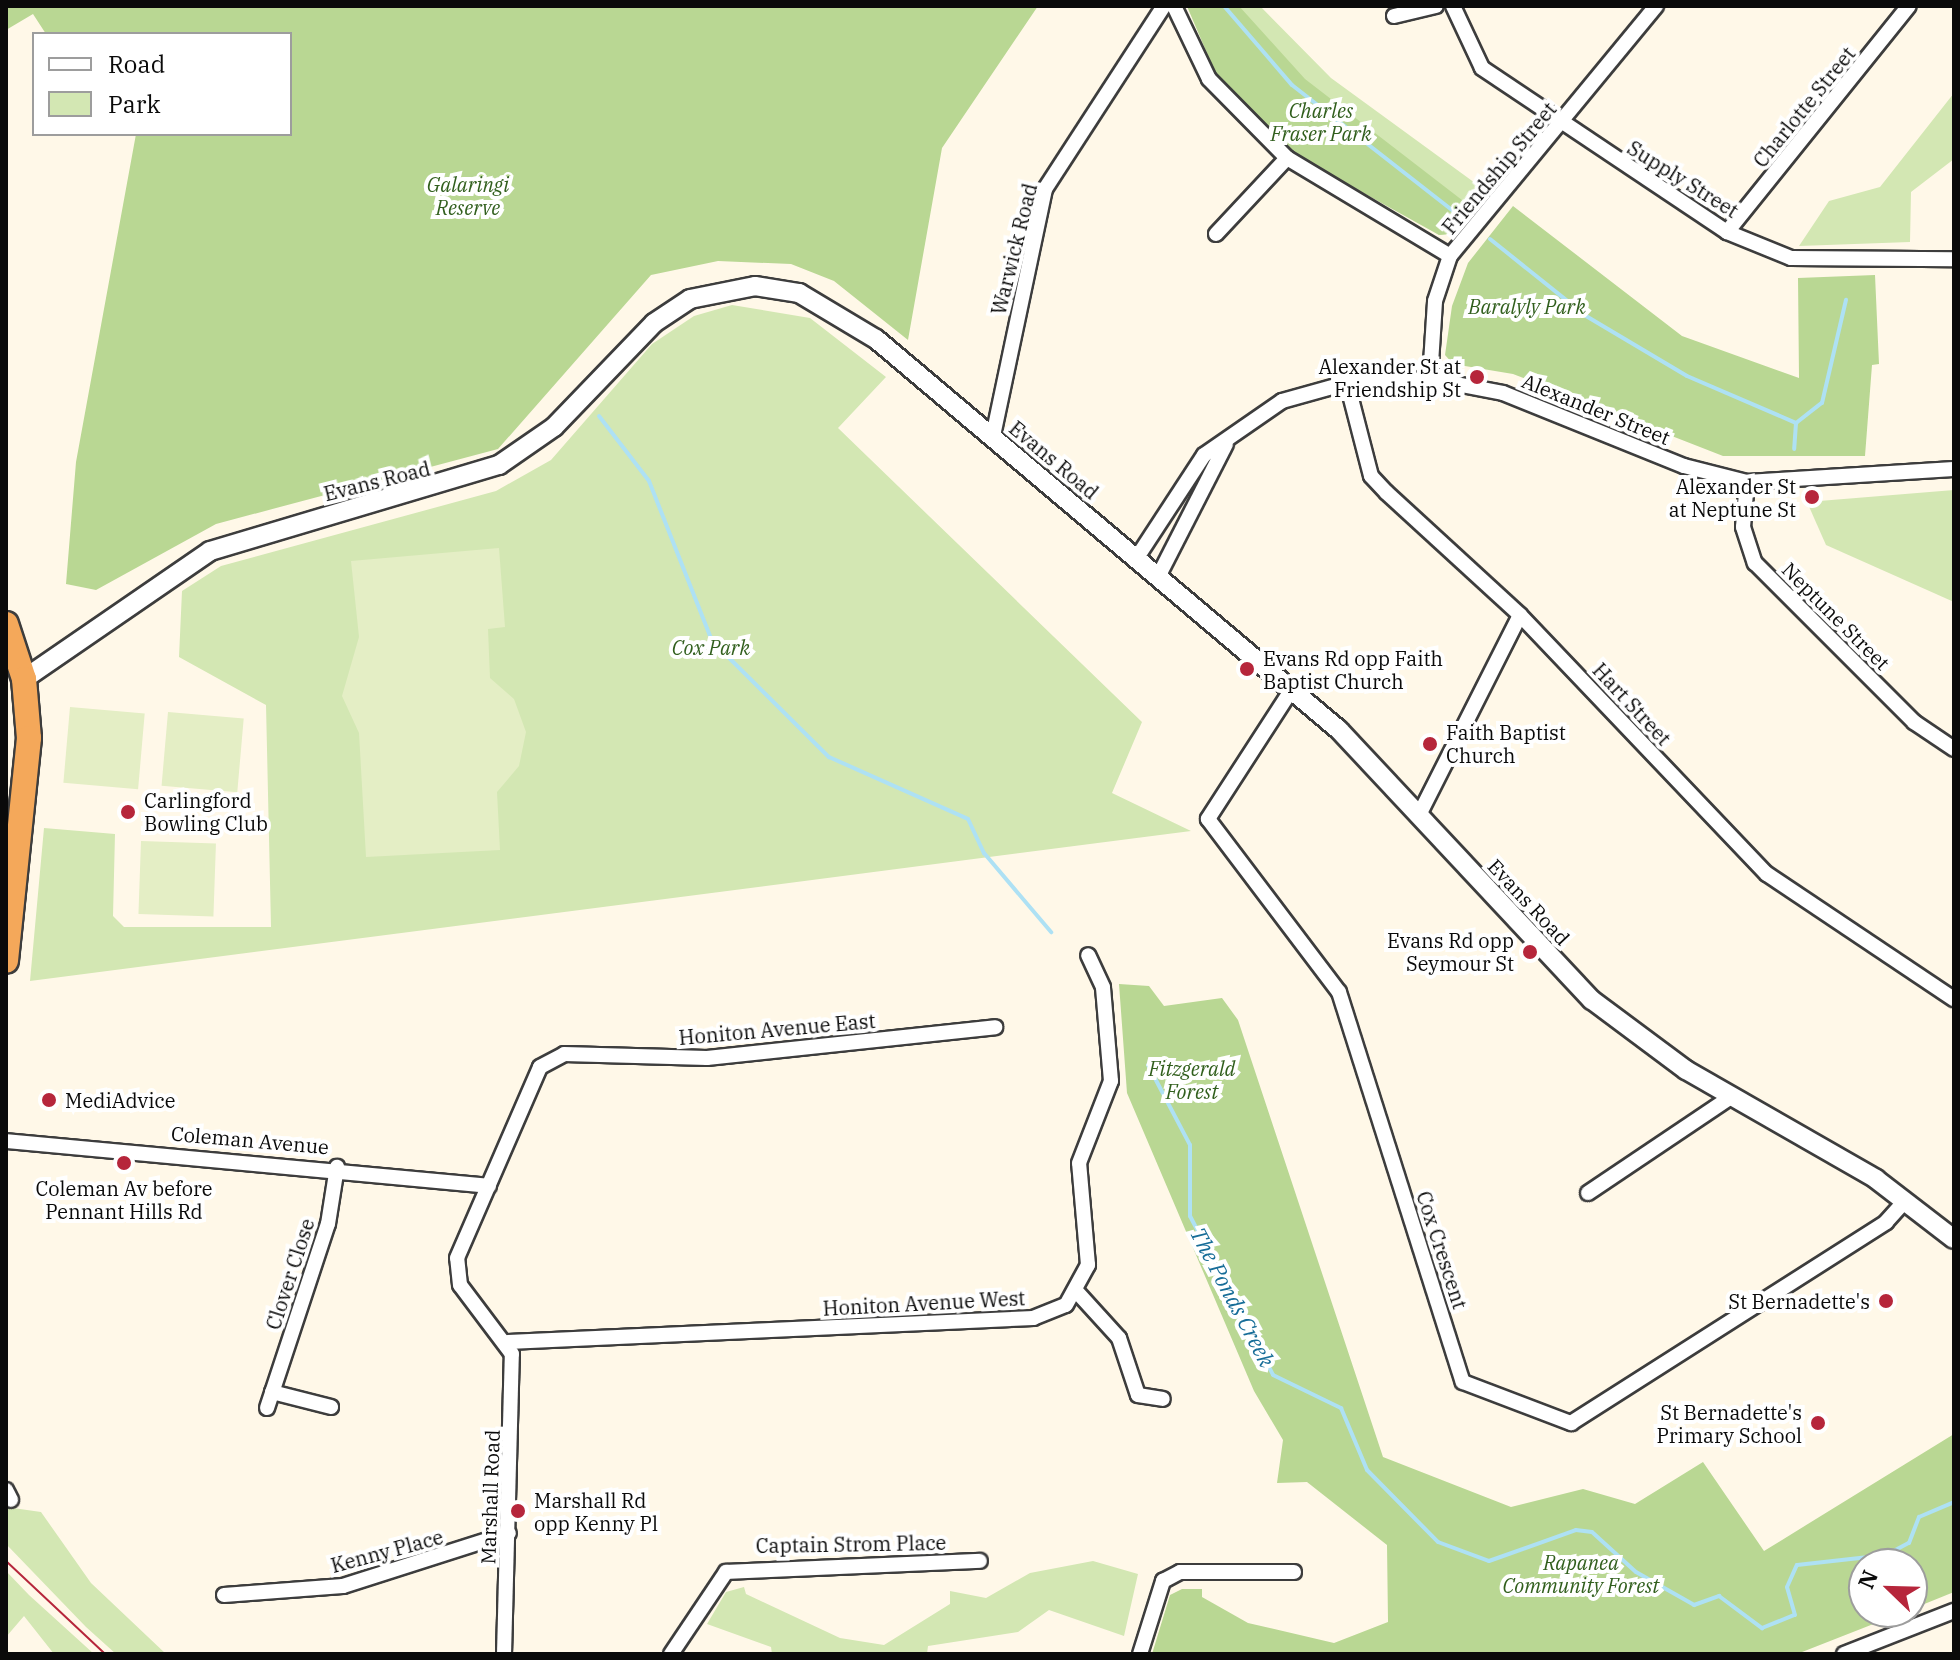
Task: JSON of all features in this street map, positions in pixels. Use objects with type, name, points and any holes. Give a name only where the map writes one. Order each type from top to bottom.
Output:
[{"type":"highway","points":[[6,624],[27,776],[6,961]]},
{"type":"street","name":"Warwick Road","points":[[993,436],[1045,189],[1164,6]]},
{"type":"street","points":[[1174,6],[1209,79],[1287,158],[1450,256]]},
{"type":"street","points":[[1394,16],[1436,6]]},
{"type":"street","name":"Supply Street","points":[[1453,6],[1482,68],[1561,126],[1727,232],[1791,258],[1954,259]]},
{"type":"street","name":"Friendship Street","points":[[1430,379],[1435,301],[1450,256],[1561,126],[1656,6]]},
{"type":"street","name":"Charlotte Street","points":[[1727,232],[1909,6]]},
{"type":"street","points":[[1216,234],[1287,158]]},
{"type":"street","name":"Evans Road","points":[[15,685],[210,551],[499,465],[554,427],[654,323],[710,292],[755,286],[822,302],[993,436],[1292,689],[1419,815],[1592,1000],[1731,1097],[1905,1201],[1954,1239]]},
{"type":"street","name":"Alexander Street","points":[[1136,559],[1189,472],[1233,433],[1282,401],[1347,383],[1430,379],[1503,393],[1684,466],[1747,482],[1954,469]]},
{"type":"street","name":"Hart Street","points":[[1347,383],[1371,476],[1520,615],[1767,874],[1954,999]]},
{"type":"street","name":"Alexander Street","points":[[1158,577],[1233,433]]},
{"type":"street","name":"Neptune Street","points":[[1747,482],[1743,527],[1755,563],[1914,722],[1954,749]]},
{"type":"street","points":[[1419,815],[1520,615]]},
{"type":"street","name":"Cox Crescent","points":[[1292,689],[1208,819],[1339,992],[1463,1382],[1571,1423],[1886,1222],[1905,1201]]},
{"type":"street","points":[[1088,955],[1103,987],[1111,1073],[1079,1163],[1089,1249],[1078,1293],[1119,1338],[1138,1395],[1163,1399]]},
{"type":"street","name":"Honiton Avenue East","points":[[508,1342],[458,1277],[459,1249],[534,1077],[564,1054],[707,1058],[995,1027]]},
{"type":"street","points":[[1588,1193],[1731,1097]]},
{"type":"street","name":"Coleman Avenue","points":[[6,1141],[337,1167],[489,1186]]},
{"type":"street","name":"Clover Close","points":[[267,1408],[328,1224],[337,1167]]},
{"type":"street","name":"Honiton Avenue West","points":[[508,1342],[1033,1318],[1078,1293]]},
{"type":"street","name":"Marshall Road","points":[[504,1654],[509,1533],[508,1342]]},
{"type":"street","points":[[272,1392],[331,1407]]},
{"type":"street","name":"Kenny Place","points":[[224,1595],[343,1586],[509,1533]]},
{"type":"street","name":"Captain Strom Place","points":[[671,1654],[726,1572],[980,1561]]},
{"type":"street","points":[[1140,1654],[1163,1581],[1180,1572],[1294,1572]]},
{"type":"street","points":[[1844,1654],[1954,1611]]},
{"type":"green space","name":"Galaringi Reserve","points":[[6,6],[1038,6],[942,148],[908,340],[834,281],[791,264],[718,261],[651,275],[498,449],[216,524],[96,590],[66,584],[76,462],[136,136],[292,136],[292,32],[45,32],[33,14],[6,30]]},
{"type":"green space","name":"Charles Fraser Park","points":[[1187,6],[1260,6],[1331,78],[1486,191],[1449,234],[1439,235],[1216,74]]},
{"type":"green space","name":"Charles Fraser Park","points":[[1187,6],[1239,6],[1305,79],[1471,207],[1449,234],[1439,235],[1297,156],[1216,74]]},
{"type":"green space","points":[[1954,93],[1954,159],[1911,192],[1910,242],[1799,246],[1829,201],[1880,187]]},
{"type":"green space","name":"Baralyly Park","points":[[1513,206],[1682,336],[1799,378],[1798,278],[1875,275],[1879,364],[1872,365],[1865,456],[1723,456],[1513,374],[1453,364],[1445,355],[1452,306],[1468,263]]},
{"type":"green space","name":"Cox Park","points":[[732,305],[810,318],[886,377],[838,428],[1142,722],[1112,793],[1191,831],[30,981],[44,828],[115,834],[113,916],[124,927],[271,927],[266,705],[179,657],[182,591],[221,566],[496,491],[551,460],[652,344],[694,316]]},
{"type":"green space","points":[[1954,490],[1954,602],[1826,545],[1807,502]]},
{"type":"green space","points":[[499,548],[505,627],[488,629],[490,678],[514,699],[526,732],[519,766],[497,792],[500,850],[366,857],[359,733],[342,696],[359,637],[351,561]]},
{"type":"green space","points":[[70,707],[145,714],[138,789],[63,783]]},
{"type":"green space","points":[[168,712],[244,719],[237,792],[162,786]]},
{"type":"green space","points":[[141,841],[216,844],[213,917],[138,914]]},
{"type":"green space","name":"Rapanea Community Forest","points":[[1119,984],[1149,986],[1164,1006],[1222,998],[1238,1020],[1383,1457],[1511,1507],[1583,1489],[1635,1504],[1703,1462],[1764,1551],[1954,1434],[1954,1592],[1928,1603],[1928,1548],[1848,1548],[1848,1628],[1863,1628],[1797,1654],[1152,1654],[1170,1595],[1182,1589],[1202,1589],[1202,1597],[1248,1623],[1334,1643],[1388,1622],[1387,1545],[1307,1482],[1277,1483],[1283,1440],[1254,1391],[1127,1093]]},
{"type":"green space","points":[[6,1507],[41,1512],[91,1583],[166,1654],[116,1654],[86,1627],[6,1544]]},
{"type":"green space","points":[[1093,1561],[1138,1574],[1124,1636],[1049,1610],[1018,1632],[928,1646],[927,1654],[772,1654],[771,1647],[707,1624],[726,1592],[744,1587],[746,1594],[840,1638],[884,1645],[950,1604],[950,1591],[986,1598],[1030,1573]]},
{"type":"green space","points":[[6,1571],[94,1654],[54,1654],[24,1616],[6,1637]]},
{"type":"waterway","points":[[1224,6],[1292,85],[1462,218]]},
{"type":"waterway","points":[[1490,239],[1586,316],[1687,376],[1796,423],[1794,449]]},
{"type":"waterway","points":[[1796,423],[1822,403],[1846,300]]},
{"type":"waterway","name":"The Ponds Creek","points":[[599,416],[649,481],[712,641],[829,757],[968,819],[984,853],[1051,932]]},
{"type":"waterway","name":"The Ponds Creek","points":[[1148,1065],[1190,1145],[1190,1216],[1273,1375],[1341,1408],[1367,1470],[1438,1542],[1489,1561],[1576,1530],[1592,1532],[1636,1572],[1694,1605],[1719,1596],[1762,1628],[1795,1615],[1787,1587],[1797,1565],[1886,1555],[1909,1543],[1919,1517],[1954,1502]]},
{"type":"tram line","points":[[6,1561],[105,1654]]},
{"type":"place","name":"Alexander St at Friendship St","points":[[1477,377]]},
{"type":"place","name":"Alexander St at Neptune St","points":[[1812,497]]},
{"type":"place","name":"Evans Rd opp Faith Baptist Church","points":[[1247,669]]},
{"type":"place","name":"Faith Baptist Church","points":[[1430,744]]},
{"type":"place","name":"Carlingford Bowling Club","points":[[128,812]]},
{"type":"place","name":"Evans Rd opp Seymour St","points":[[1530,952]]},
{"type":"place","name":"MediAdvice","points":[[49,1100]]},
{"type":"place","name":"Coleman Av before Pennant Hills Rd","points":[[124,1163]]},
{"type":"place","name":"St Bernadette's","points":[[1886,1301]]},
{"type":"place","name":"St Bernadette's Primary School","points":[[1818,1423]]},
{"type":"place","name":"Marshall Rd opp Kenny Pl","points":[[518,1511]]},
{"type":"park label","name":"Fitzgerald Forest","points":[[1192,1080]]}]
